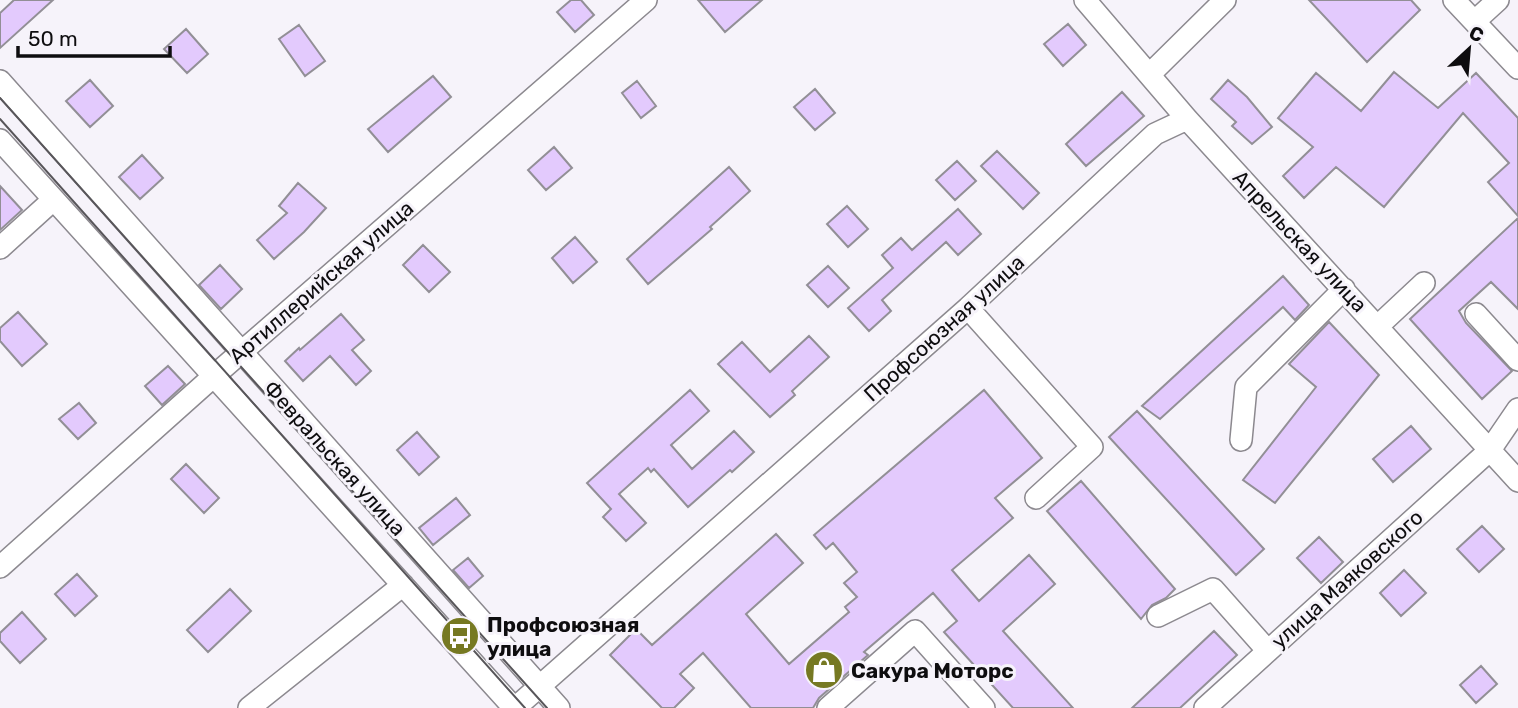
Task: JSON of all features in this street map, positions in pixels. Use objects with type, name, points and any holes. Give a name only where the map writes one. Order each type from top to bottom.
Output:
[{"type":"street","name":"Артиллерийская улица","points":[[0,567],[241,352],[646,0]]},
{"type":"street","name":"Апрельская улица","points":[[1085,0],[1187,118],[1518,481]]},
{"type":"street","points":[[1150,74],[1225,0]]},
{"type":"street","points":[[1454,0],[1518,68]]},
{"type":"street","points":[[1475,21],[1498,0]]},
{"type":"street","name":"Февральская улица","points":[[0,81],[559,708]]},
{"type":"street","name":"Профсоюзная улица","points":[[514,708],[968,308],[1155,134],[1187,118]]},
{"type":"street","points":[[0,140],[514,708]]},
{"type":"street","points":[[0,247],[53,200]]},
{"type":"street","points":[[1378,326],[1424,283]]},
{"type":"street","points":[[1241,440],[1246,387],[1344,289]]},
{"type":"street","points":[[968,308],[1092,447],[1036,499]]},
{"type":"street","points":[[1476,314],[1518,360]]},
{"type":"street","name":"улица Маяковского","points":[[1205,708],[1490,450],[1518,409]]},
{"type":"street","points":[[249,708],[403,584]]},
{"type":"street","points":[[1157,615],[1213,589],[1268,651]]},
{"type":"street","points":[[828,708],[915,631],[984,708]]},
{"type":"building","points":[[14,0],[53,0],[0,48],[0,13]]},
{"type":"building","points":[[571,0],[581,0],[594,15],[575,32],[557,12]]},
{"type":"building","points":[[698,0],[762,0],[725,32]]},
{"type":"building","points":[[1309,0],[1411,0],[1420,10],[1367,62]]},
{"type":"building","points":[[1068,24],[1086,45],[1063,66],[1044,44]]},
{"type":"building","points":[[299,25],[325,61],[305,76],[279,39]]},
{"type":"building","points":[[186,29],[208,54],[187,73],[164,49]]},
{"type":"building","points":[[1394,72],[1438,108],[1476,73],[1518,118],[1518,216],[1488,182],[1509,163],[1463,113],[1384,207],[1336,167],[1304,198],[1283,176],[1313,147],[1278,118],[1316,73],[1361,111]]},
{"type":"building","points":[[433,76],[451,97],[388,152],[368,129]]},
{"type":"building","points":[[90,80],[113,106],[90,127],[66,101]]},
{"type":"building","points":[[1228,80],[1247,97],[1272,127],[1252,144],[1232,126],[1236,122],[1211,99]]},
{"type":"building","points":[[637,81],[656,106],[641,118],[622,93]]},
{"type":"building","points":[[815,89],[835,113],[815,130],[794,107]]},
{"type":"building","points":[[1122,92],[1144,116],[1086,166],[1066,144]]},
{"type":"building","points":[[554,147],[572,168],[546,190],[528,170]]},
{"type":"building","points":[[997,151],[1039,193],[1023,209],[981,166]]},
{"type":"building","points":[[142,155],[163,178],[140,199],[119,177]]},
{"type":"building","points":[[957,161],[976,181],[955,200],[936,180]]},
{"type":"building","points":[[729,167],[750,191],[710,227],[712,229],[648,284],[627,259]]},
{"type":"building","points":[[298,183],[326,208],[274,259],[257,240],[287,213],[279,206]]},
{"type":"building","points":[[0,186],[22,210],[0,230]]},
{"type":"building","points":[[847,206],[868,229],[848,247],[827,224]]},
{"type":"building","points":[[958,209],[981,234],[958,255],[946,242],[882,300],[891,311],[869,331],[848,308],[893,268],[882,255],[901,238],[912,250]]},
{"type":"building","points":[[1518,218],[1518,309],[1491,282],[1459,311],[1466,323],[1512,371],[1482,399],[1410,319]]},
{"type":"building","points":[[575,237],[597,262],[573,283],[552,258]]},
{"type":"building","points":[[423,245],[450,272],[429,292],[403,265]]},
{"type":"building","points":[[220,265],[242,289],[221,309],[199,285]]},
{"type":"building","points":[[828,266],[849,288],[828,307],[807,285]]},
{"type":"building","points":[[1283,276],[1309,305],[1295,320],[1283,307],[1160,419],[1142,406]]},
{"type":"building","points":[[18,312],[47,344],[22,366],[0,341],[0,328]]},
{"type":"building","points":[[341,314],[364,340],[352,350],[371,371],[356,385],[330,356],[303,381],[285,361]]},
{"type":"building","points":[[1329,322],[1379,375],[1275,503],[1243,480],[1316,387],[1289,364]]},
{"type":"building","points":[[809,336],[829,357],[792,391],[795,395],[770,417],[718,364],[742,342],[770,372]]},
{"type":"building","points":[[168,366],[185,384],[162,405],[145,386]]},
{"type":"building","points":[[690,390],[709,411],[671,445],[692,469],[734,431],[754,452],[688,507],[654,469],[651,472],[648,468],[619,494],[646,523],[626,541],[603,517],[611,509],[587,483]]},
{"type":"building","points":[[984,390],[1042,458],[995,498],[1013,518],[952,570],[979,601],[1029,555],[1055,584],[1003,631],[1073,708],[1013,708],[944,632],[957,621],[933,593],[864,652],[868,655],[819,698],[813,708],[751,708],[703,653],[680,674],[694,688],[674,708],[662,708],[610,655],[636,629],[652,645],[776,534],[803,563],[746,614],[789,664],[849,612],[845,607],[857,597],[844,583],[857,572],[833,543],[826,549],[814,535]]},
{"type":"building","points":[[79,403],[96,423],[78,439],[59,419]]},
{"type":"building","points":[[1137,411],[1264,549],[1236,575],[1109,437]]},
{"type":"building","points":[[1411,426],[1431,449],[1393,482],[1373,459]]},
{"type":"building","points":[[417,432],[439,457],[419,475],[397,450]]},
{"type":"building","points":[[186,464],[219,498],[204,513],[171,479]]},
{"type":"building","points":[[1081,481],[1175,589],[1166,598],[1152,605],[1141,619],[1047,511]]},
{"type":"building","points":[[456,498],[470,515],[433,545],[419,528]]},
{"type":"building","points":[[1482,526],[1504,549],[1479,572],[1457,549]]},
{"type":"building","points":[[1319,537],[1343,562],[1321,583],[1297,558]]},
{"type":"building","points":[[468,558],[483,576],[469,588],[453,570]]},
{"type":"building","points":[[1404,570],[1426,593],[1401,616],[1380,593]]},
{"type":"building","points":[[77,574],[97,596],[75,616],[55,594]]},
{"type":"building","points":[[230,589],[251,611],[208,652],[187,630]]},
{"type":"building","points":[[22,612],[46,639],[20,663],[0,641],[0,633]]},
{"type":"building","points":[[1214,631],[1237,655],[1180,708],[1132,708]]},
{"type":"building","points":[[1481,666],[1497,684],[1476,703],[1460,685]]},
{"type":"tram line","points":[[0,98],[547,708]]},
{"type":"tram line","points":[[0,119],[525,708]]},
{"type":"place","name":"Профсоюзная улица","points":[[460,636]]},
{"type":"place","name":"Сакура Моторс","points":[[824,670]]}]
